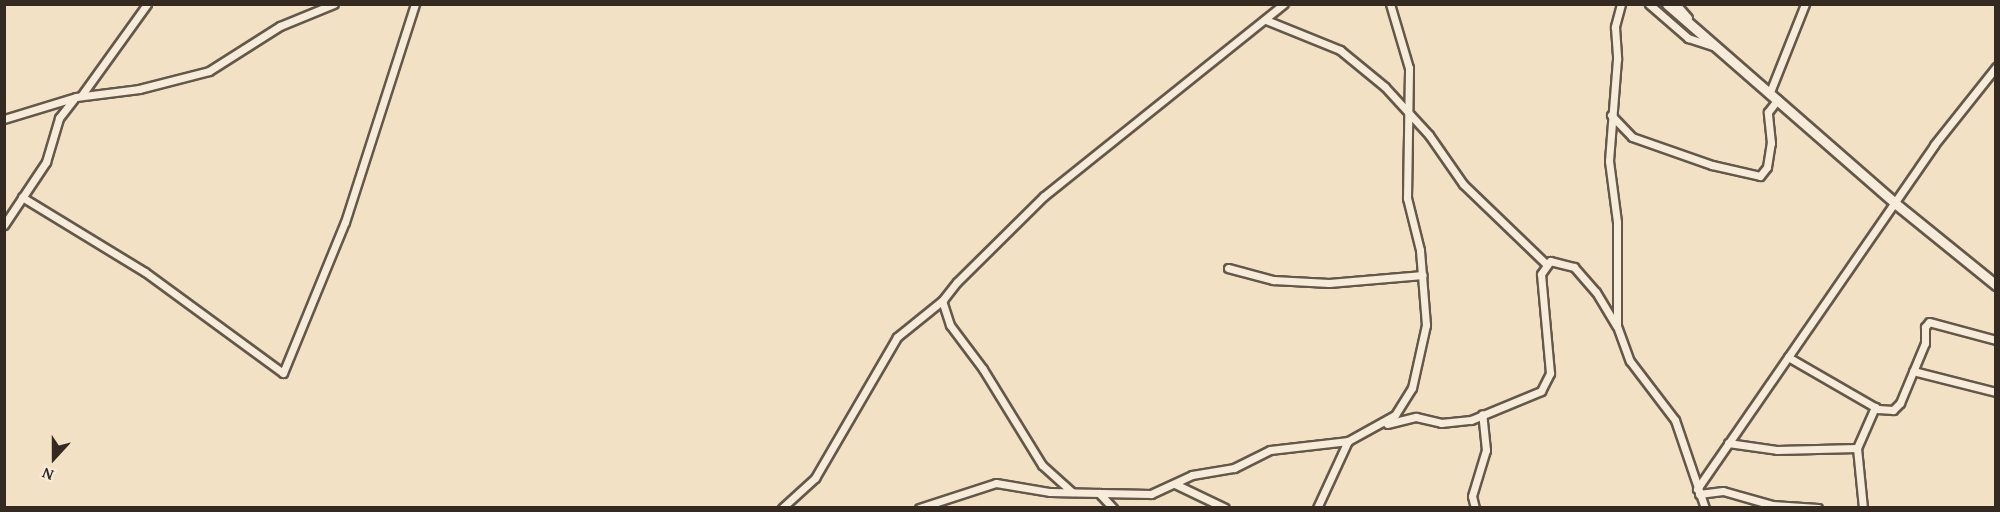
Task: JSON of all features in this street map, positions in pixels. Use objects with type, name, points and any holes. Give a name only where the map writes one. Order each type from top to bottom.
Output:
[{"type":"street","points":[[4,225],[49,156],[61,113],[78,97],[147,4]]},
{"type":"street","points":[[4,119],[78,97],[139,89],[209,71],[280,26],[334,4]]},
{"type":"street","points":[[22,197],[145,272],[283,373],[345,222],[415,4]]},
{"type":"street","points":[[782,507],[815,478],[897,337],[943,300],[1044,196],[1284,4]]},
{"type":"street","points":[[1379,427],[1405,403],[1417,373],[1426,325],[1423,275],[1407,198],[1409,68],[1390,4]]},
{"type":"street","points":[[1617,326],[1617,222],[1609,161],[1617,59],[1615,27],[1621,4]]},
{"type":"street","points":[[1649,4],[1688,38],[1718,48]]},
{"type":"street","points":[[1667,4],[1896,204],[1995,285]]},
{"type":"street","points":[[1676,4],[1694,27]]},
{"type":"street","points":[[1770,92],[1806,4]]},
{"type":"street","points":[[1266,20],[1347,55],[1407,112],[1458,178],[1546,264]]},
{"type":"street","points":[[1698,492],[1728,443],[1896,204],[1934,145],[1995,67]]},
{"type":"street","points":[[1611,115],[1632,137],[1712,165],[1760,176],[1767,167],[1771,142],[1768,112],[1778,99]]},
{"type":"street","points":[[1546,264],[1560,261],[1574,267],[1596,292],[1617,326],[1629,360],[1675,420],[1705,507]]},
{"type":"street","points":[[920,507],[996,483],[1072,492],[1151,494],[1192,475],[1234,468],[1285,447],[1348,441],[1405,418],[1445,423],[1471,420],[1482,414],[1532,398],[1548,382],[1550,361],[1542,274],[1546,264]]},
{"type":"street","points":[[1228,268],[1273,280],[1329,284],[1423,275]]},
{"type":"street","points":[[943,300],[942,308],[950,326],[983,369],[1042,465],[1072,492]]},
{"type":"street","points":[[1788,357],[1875,407],[1887,411],[1897,407],[1913,371],[1929,321],[1995,340]]},
{"type":"street","points":[[1913,371],[1995,392]]},
{"type":"street","points":[[1863,507],[1858,489],[1857,448],[1875,407]]},
{"type":"street","points":[[1475,507],[1472,496],[1487,444],[1482,414]]},
{"type":"street","points":[[1317,507],[1348,441]]},
{"type":"street","points":[[1728,443],[1777,450],[1857,448]]},
{"type":"street","points":[[1175,484],[1225,507]]},
{"type":"street","points":[[1698,492],[1723,491],[1772,505],[1818,507]]},
{"type":"street","points":[[1099,493],[1113,507]]}]
